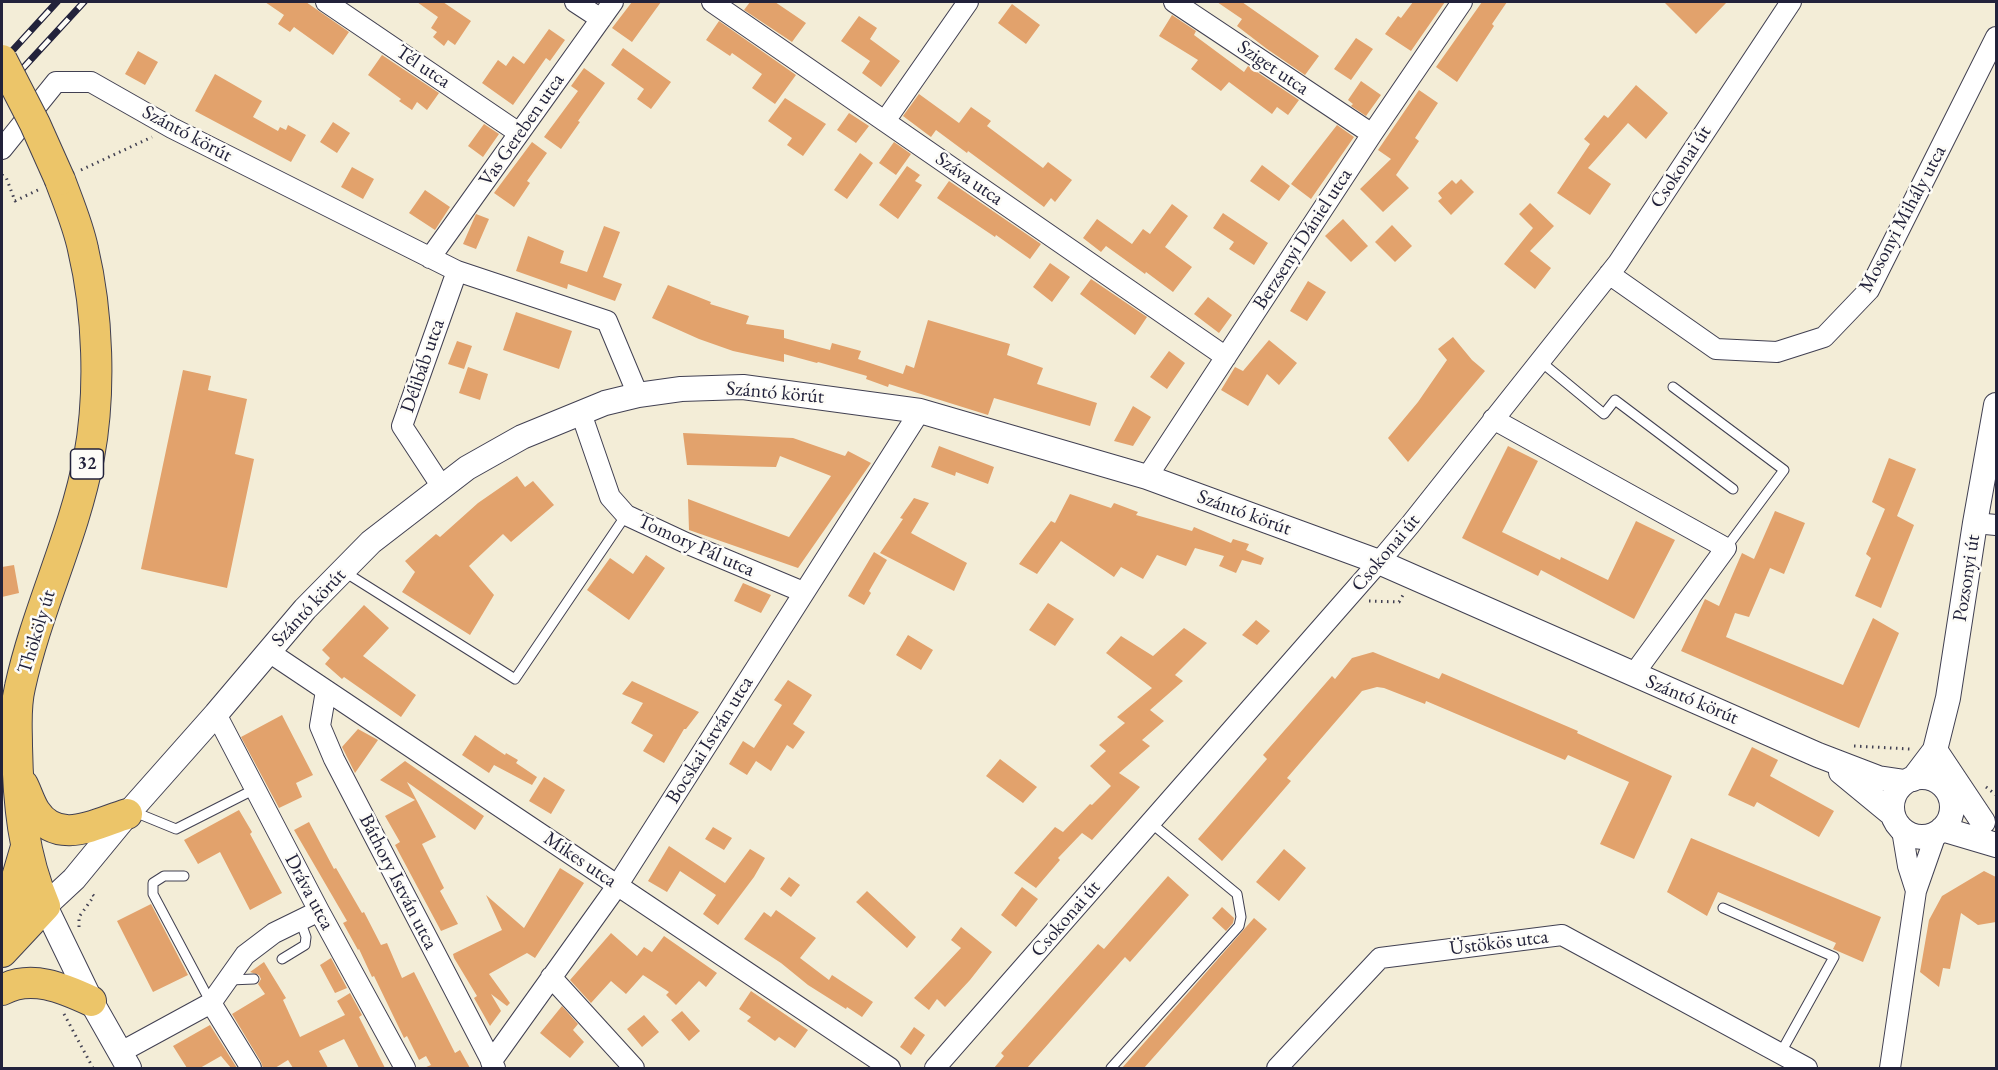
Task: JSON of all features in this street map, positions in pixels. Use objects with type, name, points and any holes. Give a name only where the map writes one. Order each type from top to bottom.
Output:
[{"type":"main road","name":"32","points":[[2,60],[35,124],[60,180]]},
{"type":"main road","name":"Thököly út","points":[[45,906],[34,881],[26,846],[17,771],[16,716],[19,689],[33,637],[79,501],[89,455],[97,350],[83,248],[60,180]]},
{"type":"main road","points":[[17,771],[35,812],[48,824],[60,829],[76,831],[128,812]]},
{"type":"main road","name":"32","points":[[3,950],[11,933],[14,891],[26,846]]},
{"type":"main road","name":"32","points":[[3,950],[45,906]]},
{"type":"main road","points":[[2,990],[24,982],[40,982],[91,1001]]},
{"type":"street","name":"Tél utca","points":[[326,2],[519,133]]},
{"type":"street","points":[[575,2],[601,18]]},
{"type":"street","name":"Vas Gereben utca","points":[[430,258],[613,2]]},
{"type":"street","name":"Száva utca","points":[[712,2],[1226,357]]},
{"type":"street","points":[[885,121],[968,2]]},
{"type":"street","name":"Sziget utca","points":[[1174,2],[1372,134]]},
{"type":"street","name":"Berzsenyi Dániel utca","points":[[1147,477],[1372,134],[1462,2]]},
{"type":"street","name":"Csokonai út","points":[[935,1068],[1379,562],[1609,274],[1791,2]]},
{"type":"street","name":"Mosonyi Mihály utca","points":[[1609,274],[1716,349],[1777,352],[1824,337],[1869,290],[1996,37]]},
{"type":"street","name":"Szántó körút","points":[[2,149],[56,82],[91,82],[172,128],[457,271],[607,321],[638,395]]},
{"type":"street","name":"Délibáb utca","points":[[442,487],[402,426],[457,271]]},
{"type":"street","name":"Szántó körút","points":[[45,906],[74,879],[128,812],[216,714],[305,609],[372,543],[467,468],[522,437],[605,403],[638,395],[681,389],[743,387],[920,411],[1147,477],[1379,562],[1818,755],[1878,778],[1909,781]]},
{"type":"street","name":"Pozsonyi út","points":[[1909,781],[1935,750],[1948,698],[1986,524],[1996,405]]},
{"type":"street","name":"Bocskai István utca","points":[[493,1065],[551,977],[617,886],[920,411]]},
{"type":"street","name":"Tomory Pál utca","points":[[580,413],[610,497],[626,515],[676,539],[804,592]]},
{"type":"street","points":[[1493,419],[1726,548],[1633,675]]},
{"type":"street","name":"Mikes utca","points":[[269,652],[890,1068]]},
{"type":"street","name":"Báthory István utca","points":[[326,691],[320,726],[334,759],[493,1065]]},
{"type":"street","name":"Dráva utca","points":[[216,714],[319,911],[405,1068]]},
{"type":"street","points":[[1935,750],[1990,827]]},
{"type":"street","name":"Pozsonyi út","points":[[1935,750],[1949,798]]},
{"type":"street","name":"Szántó körút","points":[[1818,755],[1870,794],[1897,822]]},
{"type":"street","points":[[1916,891],[1892,805],[1894,795],[1909,781],[1930,779],[1940,784],[1949,798],[1990,827]]},
{"type":"street","points":[[1890,1068],[1916,891],[1939,831],[1951,814],[1949,798]]},
{"type":"street","points":[[1897,822],[1910,835],[1919,837],[1939,831],[1996,845]]},
{"type":"street","name":"Thököly út","points":[[45,906],[91,1001],[125,1060]]},
{"type":"street","points":[[125,1060],[211,1003],[245,955],[274,933],[319,911]]},
{"type":"street","name":"Üstökös utca","points":[[1277,1068],[1380,958],[1562,935],[1807,1068]]},
{"type":"street","points":[[551,977],[634,1068]]},
{"type":"street","points":[[211,1003],[251,1068]]},
{"type":"lane","points":[[1540,361],[1604,414],[1615,400],[1733,489]]},
{"type":"lane","points":[[1673,387],[1784,470],[1726,548]]},
{"type":"lane","points":[[343,571],[515,679],[626,515]]},
{"type":"lane","points":[[128,812],[176,829],[255,789]]},
{"type":"lane","points":[[1111,1068],[1239,926],[1241,917],[1236,894],[1151,823]]},
{"type":"lane","points":[[184,876],[164,876],[153,883],[153,894],[211,1003]]},
{"type":"lane","points":[[1722,908],[1833,957],[1780,1054]]},
{"type":"lane","points":[[282,959],[305,945],[306,937],[300,920]]},
{"type":"lane","points":[[225,981],[254,979]]},
{"type":"path","points":[[2,175],[6,177],[15,201],[172,128]]},
{"type":"path","points":[[1366,601],[1399,602],[1414,578]]},
{"type":"path","points":[[63,1011],[93,1068]]},
{"type":"building","points":[[265,2],[306,2],[349,32],[333,55],[294,27],[290,32],[278,24],[284,15]]},
{"type":"building","points":[[417,2],[443,2],[471,21],[455,45],[448,40],[444,46],[433,37],[437,32],[431,28],[438,17]]},
{"type":"building","points":[[632,2],[661,2],[632,42],[612,28]]},
{"type":"building","points":[[750,2],[775,2],[806,23],[792,42],[744,10]]},
{"type":"building","points":[[1217,2],[1242,2],[1319,56],[1305,75],[1237,26],[1242,19]]},
{"type":"building","points":[[1413,2],[1445,2],[1411,51],[1385,34],[1398,16],[1401,18]]},
{"type":"building","points":[[1482,2],[1507,2],[1457,82],[1436,67]]},
{"type":"building","points":[[1664,2],[1727,2],[1696,34]]},
{"type":"building","points":[[1012,4],[1040,25],[1026,44],[998,23]]},
{"type":"building","points":[[1172,15],[1196,31],[1194,35],[1244,72],[1248,66],[1299,100],[1288,115],[1277,107],[1272,114],[1229,82],[1221,91],[1191,69],[1198,60],[1159,36]]},
{"type":"building","points":[[859,16],[877,28],[870,39],[900,61],[881,87],[862,73],[870,61],[841,41]]},
{"type":"building","points":[[719,21],[796,75],[775,104],[752,88],[762,74],[732,53],[730,56],[706,40]]},
{"type":"building","points":[[549,29],[565,40],[550,61],[546,58],[513,105],[482,83],[498,60],[506,66],[513,56],[524,64]]},
{"type":"building","points":[[1356,38],[1373,49],[1351,80],[1334,69]]},
{"type":"building","points":[[623,48],[671,82],[651,109],[637,99],[644,89],[611,65]]},
{"type":"building","points":[[138,51],[158,62],[145,85],[125,74]]},
{"type":"building","points":[[382,55],[439,93],[427,110],[417,102],[412,110],[368,75]]},
{"type":"building","points":[[584,68],[605,83],[561,149],[544,137],[578,91],[571,86]]},
{"type":"building","points":[[215,74],[262,101],[253,117],[278,131],[280,127],[286,130],[288,125],[306,135],[291,162],[195,111]]},
{"type":"building","points":[[1361,81],[1381,95],[1366,116],[1351,106],[1353,104],[1348,100]]},
{"type":"building","points":[[1636,85],[1668,113],[1646,139],[1628,123],[1588,168],[1611,184],[1590,215],[1557,193],[1590,144],[1584,139],[1604,115],[1608,118]]},
{"type":"building","points":[[1419,90],[1438,103],[1415,138],[1419,141],[1396,175],[1409,188],[1383,212],[1360,189],[1391,159],[1378,150]]},
{"type":"building","points":[[919,94],[959,123],[971,107],[991,121],[987,126],[1043,168],[1048,162],[1072,180],[1055,202],[1051,198],[1044,207],[936,130],[931,137],[903,116]]},
{"type":"building","points":[[785,98],[826,124],[803,156],[787,145],[792,138],[768,121]]},
{"type":"building","points":[[849,113],[869,126],[856,143],[837,130]]},
{"type":"building","points":[[333,122],[350,133],[337,153],[320,142]]},
{"type":"building","points":[[484,124],[499,134],[483,157],[468,146]]},
{"type":"building","points":[[1337,125],[1354,137],[1311,199],[1291,184]]},
{"type":"building","points":[[532,142],[547,153],[527,181],[530,183],[514,207],[494,193]]},
{"type":"building","points":[[894,142],[911,154],[896,175],[879,163]]},
{"type":"building","points":[[860,153],[873,163],[847,199],[834,190]]},
{"type":"building","points":[[1262,165],[1290,186],[1279,201],[1250,181]]},
{"type":"building","points":[[907,166],[920,175],[915,181],[922,185],[898,219],[879,205]]},
{"type":"building","points":[[352,167],[374,179],[363,199],[341,187]]},
{"type":"building","points":[[1461,179],[1474,192],[1451,215],[1438,201],[1442,198],[1438,193],[1452,180],[1456,184]]},
{"type":"building","points":[[949,181],[1041,244],[1030,259],[937,198]]},
{"type":"building","points":[[425,190],[450,207],[435,230],[409,213]]},
{"type":"building","points":[[1530,203],[1554,226],[1530,251],[1551,268],[1535,289],[1504,264],[1533,228],[1519,214]]},
{"type":"building","points":[[1172,204],[1188,216],[1165,247],[1192,267],[1173,292],[1106,246],[1101,252],[1083,238],[1097,219],[1132,244],[1143,229],[1150,234]]},
{"type":"building","points":[[1223,213],[1268,243],[1254,265],[1229,249],[1234,242],[1213,228]]},
{"type":"building","points":[[476,214],[489,219],[476,249],[463,244]]},
{"type":"building","points":[[1343,219],[1368,246],[1351,262],[1325,236]]},
{"type":"building","points":[[1392,225],[1412,246],[1395,262],[1375,242]]},
{"type":"building","points":[[604,226],[620,232],[603,277],[622,284],[615,301],[568,284],[567,289],[516,271],[528,236],[564,251],[560,263],[587,272]]},
{"type":"building","points":[[1050,263],[1070,277],[1052,302],[1033,287]]},
{"type":"building","points":[[1091,279],[1147,317],[1135,335],[1080,294]]},
{"type":"building","points":[[1308,281],[1326,292],[1307,321],[1290,311]]},
{"type":"building","points":[[668,285],[711,302],[710,304],[749,316],[746,324],[784,330],[784,338],[830,350],[832,343],[861,351],[858,359],[903,374],[906,365],[914,368],[928,320],[1010,344],[1007,355],[1043,368],[1037,384],[1097,403],[1090,426],[994,398],[988,415],[889,384],[888,387],[866,379],[867,376],[818,362],[784,354],[784,362],[733,351],[652,318]]},
{"type":"building","points":[[1208,297],[1232,315],[1219,333],[1194,314]]},
{"type":"building","points":[[516,312],[572,331],[559,369],[503,350]]},
{"type":"building","points":[[1453,337],[1472,360],[1485,371],[1408,462],[1388,438],[1418,402],[1447,360],[1438,349]]},
{"type":"building","points":[[1269,340],[1297,363],[1279,385],[1267,374],[1248,406],[1221,390],[1235,367],[1243,371]]},
{"type":"building","points":[[457,341],[472,346],[464,369],[448,364]]},
{"type":"building","points":[[1169,351],[1185,363],[1167,389],[1150,377]]},
{"type":"building","points":[[468,367],[488,374],[480,400],[459,393]]},
{"type":"building","points":[[183,370],[211,376],[208,390],[247,399],[235,454],[254,459],[227,588],[141,569]]},
{"type":"building","points":[[1133,406],[1151,417],[1133,446],[1114,441]]},
{"type":"building","points":[[683,433],[793,438],[845,456],[848,451],[871,463],[798,568],[689,530],[688,499],[789,537],[831,476],[780,456],[776,467],[687,465]]},
{"type":"building","points":[[939,446],[994,467],[988,484],[956,472],[955,476],[931,467]]},
{"type":"building","points":[[1508,446],[1538,461],[1502,532],[1608,580],[1636,521],[1675,540],[1634,619],[1541,570],[1538,576],[1462,538]]},
{"type":"building","points":[[1889,458],[1916,469],[1897,516],[1914,525],[1881,608],[1855,596],[1871,558],[1866,554],[1885,509],[1872,502]]},
{"type":"building","points":[[517,476],[525,487],[533,481],[554,505],[511,542],[503,534],[469,566],[494,595],[470,635],[402,592],[415,572],[405,561],[436,534],[440,537],[478,503]]},
{"type":"building","points":[[1070,494],[1111,508],[1114,503],[1138,512],[1136,515],[1192,531],[1194,527],[1231,543],[1233,539],[1249,544],[1246,550],[1264,558],[1261,565],[1242,560],[1236,573],[1219,566],[1224,556],[1195,548],[1186,566],[1157,555],[1143,579],[1121,567],[1114,577],[1061,541],[1037,574],[1019,564],[1051,521],[1055,523]]},
{"type":"building","points":[[914,498],[929,503],[911,533],[967,563],[954,591],[880,553]]},
{"type":"building","points":[[1775,511],[1805,523],[1784,574],[1770,568],[1749,617],[1735,613],[1726,637],[1843,685],[1873,618],[1899,633],[1859,728],[1681,651],[1705,599],[1719,606],[1742,553],[1754,559]]},
{"type":"building","points":[[874,552],[887,560],[869,591],[871,593],[864,605],[848,596]]},
{"type":"building","points":[[646,555],[665,568],[629,620],[587,590],[610,558],[633,574]]},
{"type":"building","points":[[14,565],[19,593],[2,597],[2,567]]},
{"type":"building","points":[[743,583],[771,595],[761,613],[734,601]]},
{"type":"building","points":[[1048,603],[1074,619],[1055,646],[1029,630]]},
{"type":"building","points":[[364,605],[389,628],[363,656],[416,695],[401,717],[344,677],[342,679],[325,664],[330,658],[322,650]]},
{"type":"building","points":[[1256,620],[1270,631],[1257,645],[1242,635]]},
{"type":"building","points":[[1184,628],[1207,643],[1175,675],[1183,681],[1150,710],[1164,721],[1142,740],[1150,746],[1119,773],[1140,787],[1092,840],[1082,833],[1058,858],[1060,860],[1036,888],[1014,873],[1055,827],[1063,832],[1111,786],[1090,766],[1106,751],[1099,745],[1125,723],[1117,717],[1152,688],[1106,653],[1121,636],[1153,656]]},
{"type":"building","points":[[908,635],[933,650],[921,670],[896,655]]},
{"type":"building","points":[[1373,652],[1439,679],[1442,673],[1578,731],[1577,733],[1672,776],[1634,859],[1600,844],[1629,782],[1568,755],[1565,760],[1426,701],[1425,704],[1377,687],[1362,691],[1287,778],[1291,781],[1222,861],[1198,839],[1267,759],[1263,755],[1332,676],[1335,679],[1352,658]]},
{"type":"building","points":[[788,680],[812,695],[793,724],[805,732],[793,749],[787,745],[771,771],[756,761],[747,775],[729,764],[743,741],[754,748],[782,705],[774,700]]},
{"type":"building","points":[[632,681],[699,712],[684,729],[664,763],[643,751],[653,735],[631,723],[643,703],[622,694]]},
{"type":"building","points":[[282,715],[313,775],[296,783],[302,797],[279,808],[241,737]]},
{"type":"building","points":[[358,729],[378,740],[355,773],[342,747]]},
{"type":"building","points":[[475,735],[505,755],[506,753],[518,760],[516,763],[537,777],[532,785],[494,765],[489,773],[462,755]]},
{"type":"building","points":[[1752,747],[1778,760],[1770,776],[1834,811],[1819,837],[1757,802],[1754,807],[1728,795]]},
{"type":"building","points":[[1000,759],[1037,787],[1023,803],[986,776]]},
{"type":"building","points":[[405,761],[484,816],[475,830],[407,782],[436,837],[422,844],[444,888],[440,891],[458,924],[441,931],[395,845],[400,842],[385,816],[415,800],[380,780]]},
{"type":"building","points":[[544,777],[565,790],[551,814],[529,801]]},
{"type":"building","points":[[239,810],[282,893],[250,910],[220,852],[198,864],[184,840]]},
{"type":"building","points":[[309,822],[334,869],[336,868],[362,913],[364,912],[381,945],[387,943],[402,978],[414,972],[455,1053],[460,1050],[470,1068],[424,1068],[431,1065],[426,1056],[419,1060],[407,1036],[404,1038],[374,976],[372,977],[343,923],[347,921],[294,830]]},
{"type":"building","points":[[713,827],[732,838],[724,850],[705,839]]},
{"type":"building","points":[[1691,838],[1881,917],[1863,962],[1833,949],[1836,943],[1718,892],[1707,916],[1667,892]]},
{"type":"building","points":[[669,846],[725,883],[750,849],[765,858],[754,877],[718,925],[703,914],[716,895],[680,871],[667,892],[648,881]]},
{"type":"building","points":[[1284,849],[1306,868],[1279,901],[1256,882]]},
{"type":"building","points":[[560,868],[584,883],[535,958],[527,953],[489,974],[510,1003],[507,1006],[491,994],[501,1011],[490,1026],[474,998],[477,996],[453,954],[502,930],[486,895],[524,928]]},
{"type":"building","points":[[1984,871],[1996,877],[1996,922],[1978,925],[1961,913],[1950,969],[1943,968],[1939,987],[1920,972],[1929,920],[1942,896]]},
{"type":"building","points":[[1168,876],[1189,895],[1130,962],[1125,957],[1027,1068],[994,1068],[1004,1056],[1001,1053],[1098,944],[1104,949]]},
{"type":"building","points":[[789,877],[800,885],[791,897],[780,889]]},
{"type":"building","points":[[1022,887],[1038,899],[1016,927],[1001,915]]},
{"type":"building","points":[[867,891],[916,937],[907,948],[856,902]]},
{"type":"building","points":[[151,904],[188,975],[153,992],[117,921]]},
{"type":"building","points":[[1222,907],[1234,918],[1226,931],[1212,918]]},
{"type":"building","points":[[776,910],[816,938],[800,958],[829,980],[832,975],[873,1002],[862,1017],[808,985],[781,963],[744,939],[764,912],[771,917]]},
{"type":"building","points":[[1254,918],[1267,929],[1144,1068],[1122,1068]]},
{"type":"building","points":[[961,927],[992,952],[945,1007],[937,999],[929,1010],[914,998],[961,948],[951,940]]},
{"type":"building","points":[[611,933],[637,956],[644,947],[652,952],[664,936],[717,973],[706,987],[699,981],[676,1005],[666,995],[669,992],[643,975],[626,994],[611,981],[591,1003],[570,980]]},
{"type":"building","points":[[331,958],[347,988],[335,993],[320,965]]},
{"type":"building","points":[[264,962],[286,998],[283,1000],[300,1037],[345,1015],[337,1001],[350,993],[362,1015],[359,1017],[385,1068],[359,1068],[344,1039],[319,1051],[328,1068],[293,1068],[288,1060],[275,1068],[263,1068],[232,1014],[265,994],[258,984],[261,979],[259,975],[250,972]]},
{"type":"building","points":[[751,991],[808,1030],[795,1048],[779,1037],[775,1041],[747,1021],[751,1017],[739,1009]]},
{"type":"building","points":[[562,1006],[578,1024],[573,1030],[584,1042],[570,1058],[540,1033]]},
{"type":"building","points":[[682,1011],[700,1031],[689,1041],[671,1020]]},
{"type":"building","points":[[644,1015],[659,1032],[642,1047],[627,1029]]},
{"type":"building","points":[[210,1025],[237,1068],[231,1068],[221,1056],[200,1068],[187,1068],[173,1046]]},
{"type":"building","points":[[914,1027],[925,1035],[911,1055],[900,1047]]},
{"type":"railway","points":[[2,62],[57,2]]},
{"type":"railway","points":[[2,91],[84,2]]}]
